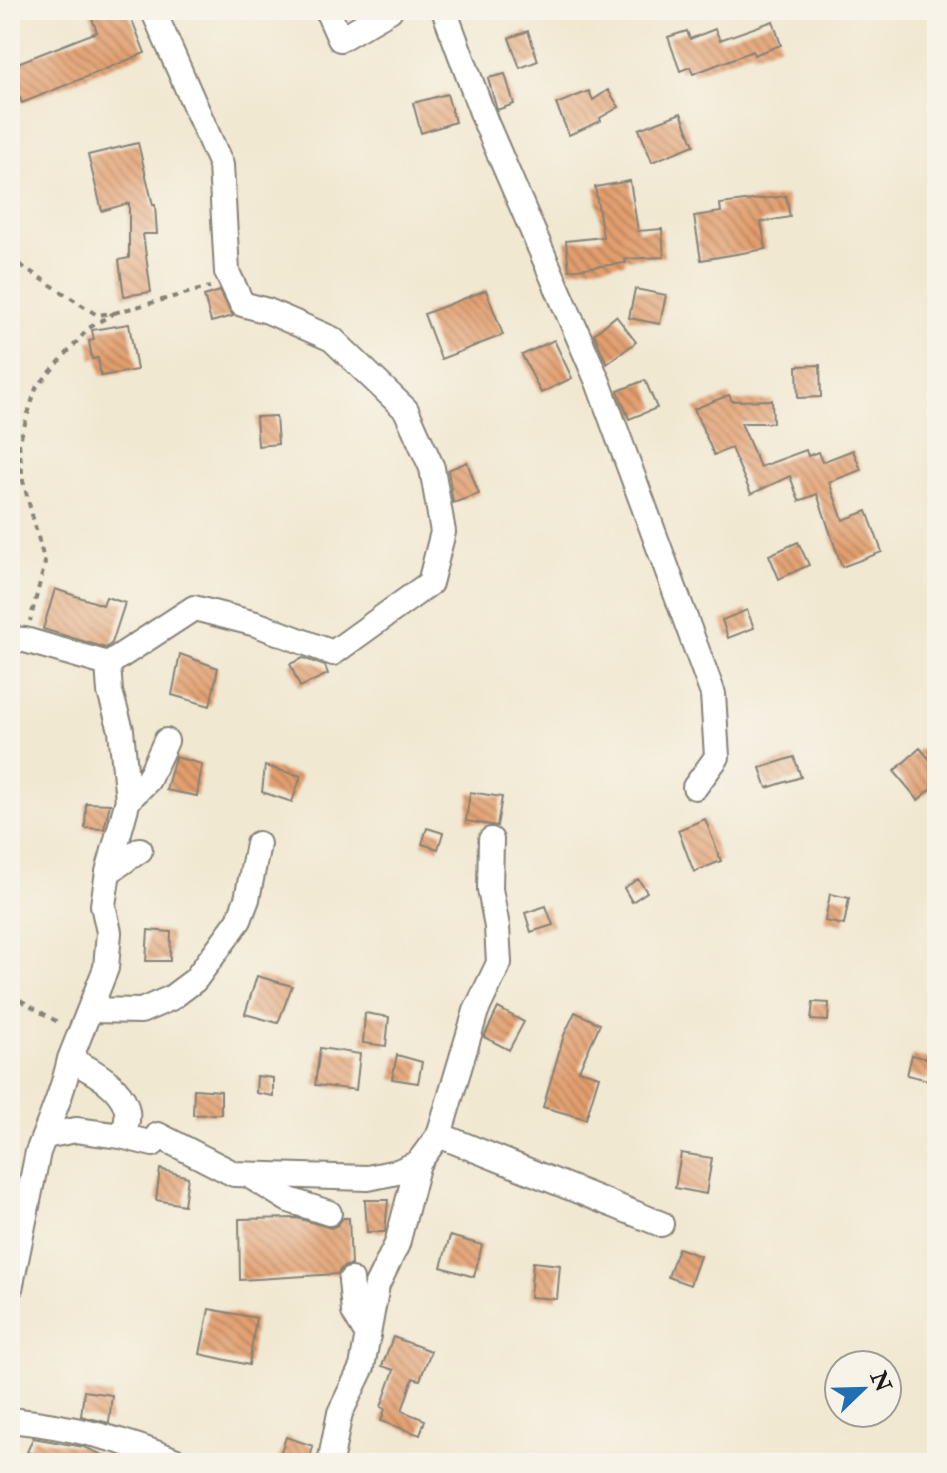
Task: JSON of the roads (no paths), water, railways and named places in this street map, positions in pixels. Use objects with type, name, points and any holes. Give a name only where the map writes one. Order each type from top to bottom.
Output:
[{"type":"street","points":[[18,640],[108,664],[194,608],[256,624],[333,653],[430,583],[443,532],[432,468],[406,410],[332,339],[268,311],[242,304],[227,272],[221,165],[153,10]]},
{"type":"street","points":[[327,10],[340,39],[390,10]]},
{"type":"street","points":[[444,10],[486,123],[598,382],[713,694],[717,757],[695,787]]},
{"type":"street","points":[[10,1289],[38,1152],[106,968],[109,932],[103,905],[108,872],[128,800],[121,730],[110,692],[108,664]]},
{"type":"street","points":[[128,800],[148,780],[166,741]]},
{"type":"street","points":[[330,1463],[340,1413],[362,1367],[377,1285],[397,1244],[418,1163],[439,1135],[471,1025],[499,963],[490,889],[491,840]]},
{"type":"street","points":[[91,1010],[141,1011],[171,998],[195,980],[239,920],[247,899],[258,844]]},
{"type":"street","points":[[108,872],[140,850]]},
{"type":"street","points":[[70,1059],[108,1081],[122,1096],[129,1113],[121,1136]]},
{"type":"street","points":[[45,1136],[76,1130],[153,1144],[158,1135],[234,1174],[368,1178],[397,1172],[418,1163]]},
{"type":"street","points":[[439,1135],[661,1224]]},
{"type":"street","points":[[248,1174],[289,1200],[329,1213]]},
{"type":"street","points":[[351,1280],[354,1312],[368,1336]]},
{"type":"street","points":[[10,1420],[100,1435],[181,1463]]}]
